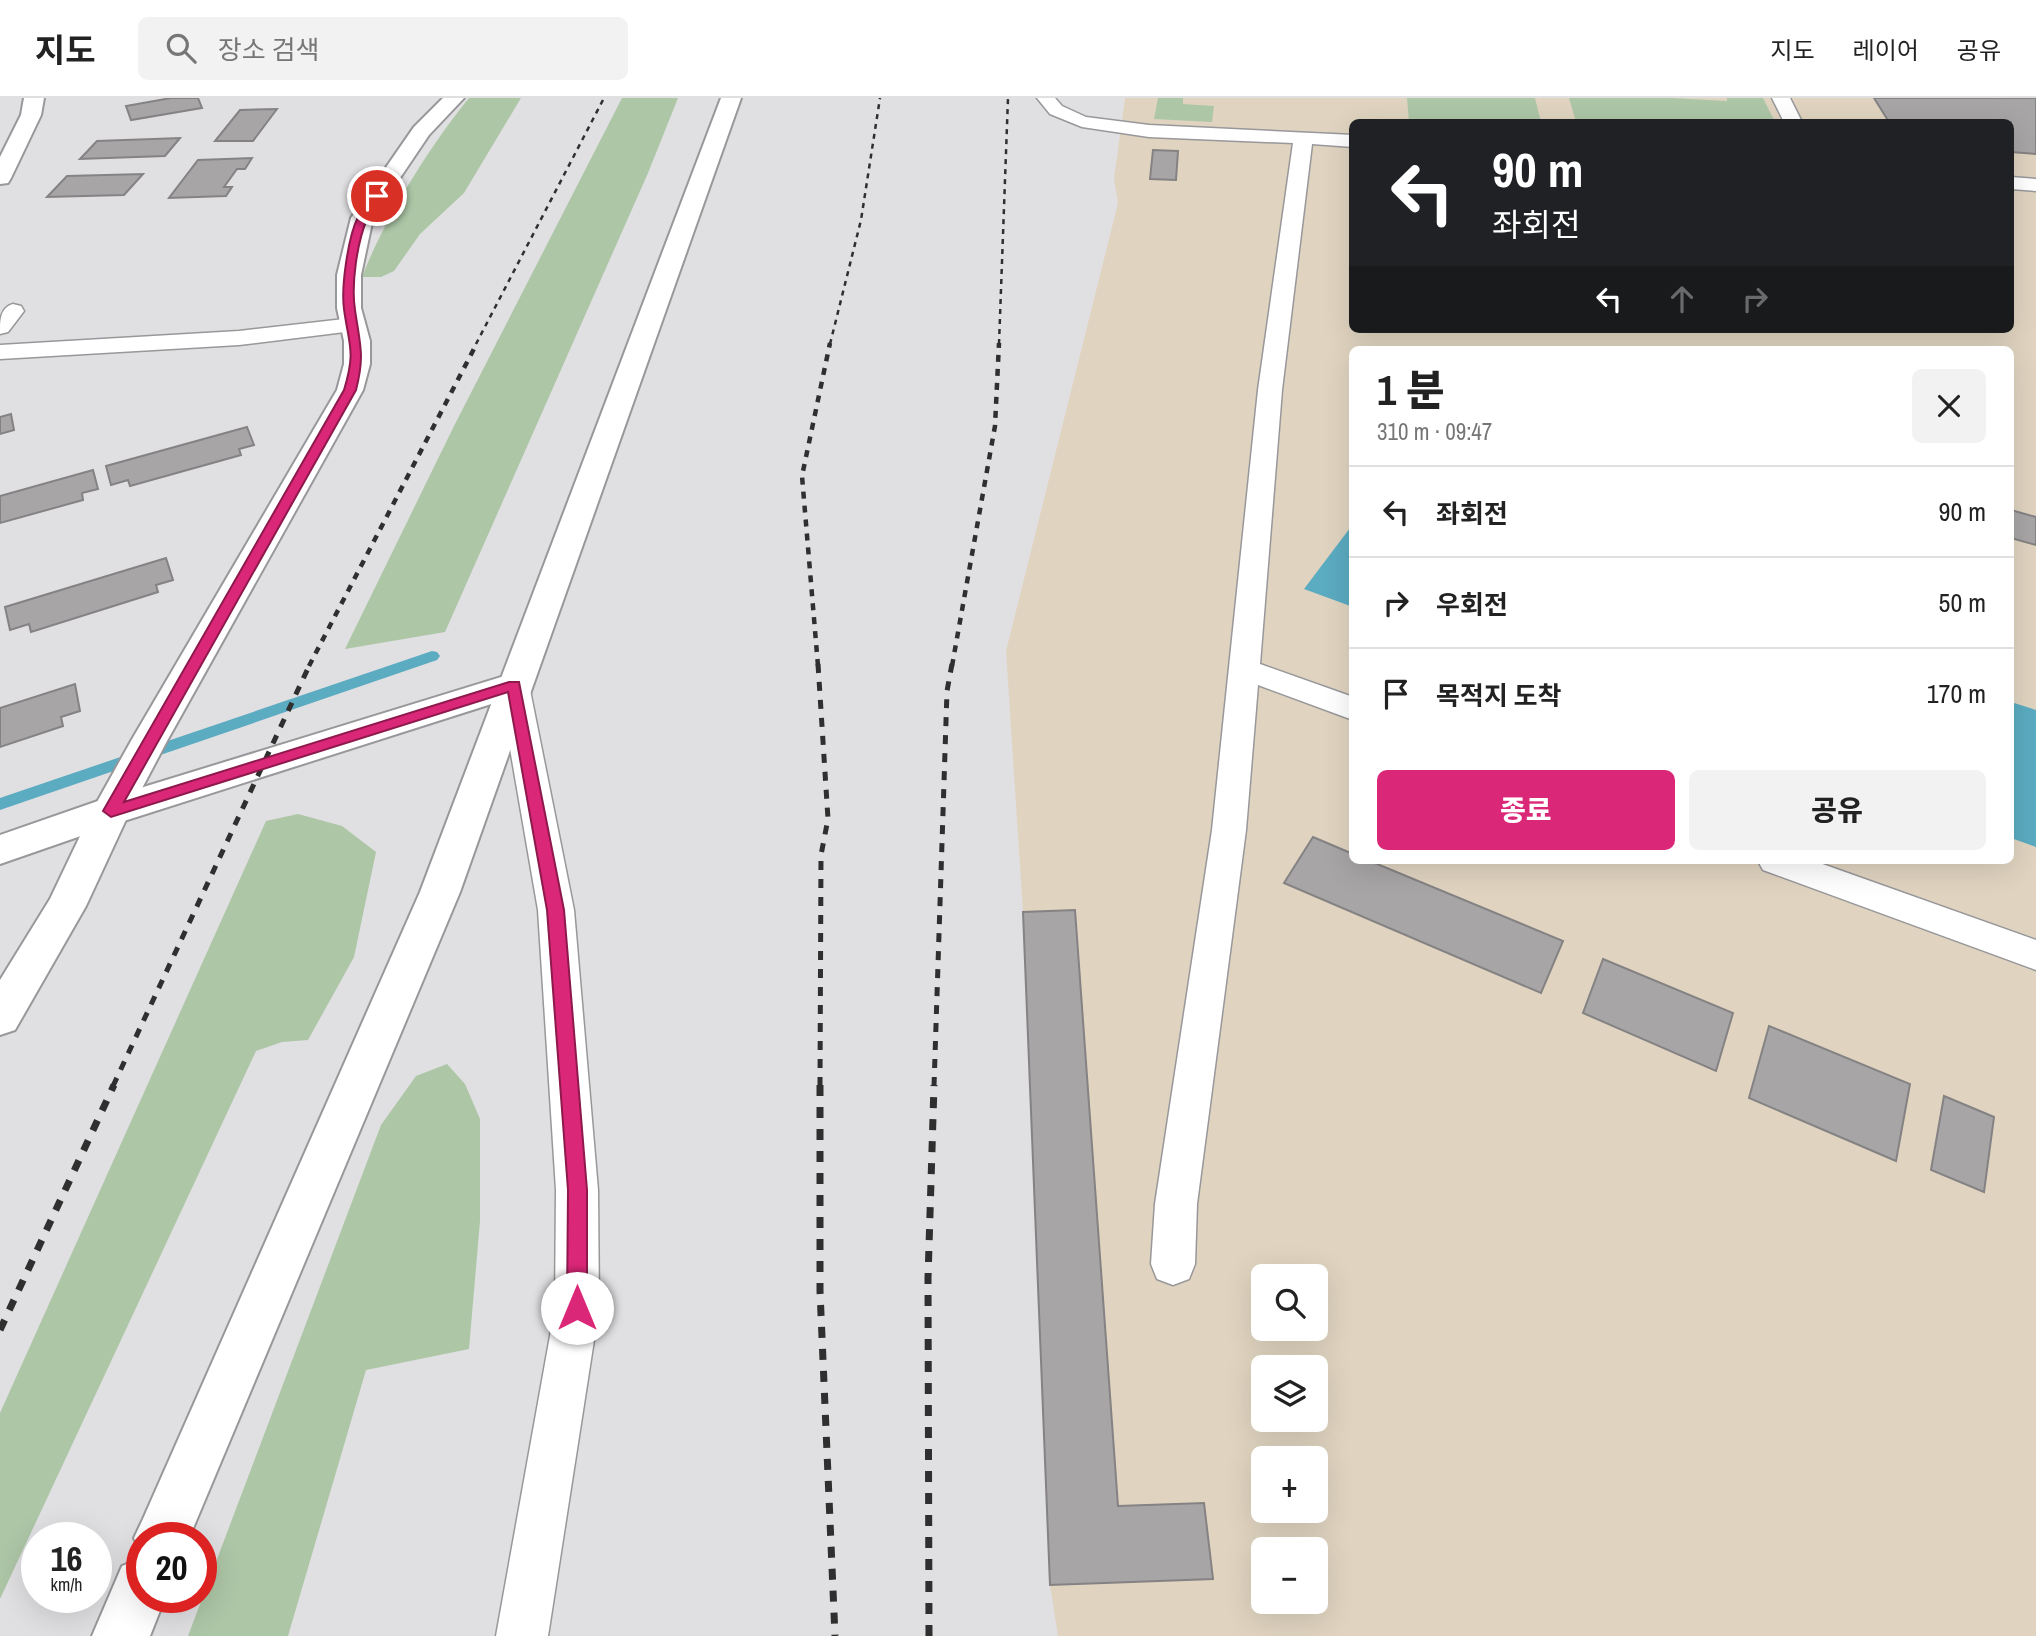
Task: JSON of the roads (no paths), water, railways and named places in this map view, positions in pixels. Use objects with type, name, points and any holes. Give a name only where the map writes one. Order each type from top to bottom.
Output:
[{"type":"main road","points":[[0,178],[31,115],[34,98]]},
{"type":"main road","points":[[0,1017],[66,906],[141,755],[350,390],[357,364],[349,308],[349,275],[362,218],[421,131],[454,98]]},
{"type":"main road","points":[[169,1522],[440,892],[731,98]]},
{"type":"main road","points":[[0,850],[111,811],[514,685]]},
{"type":"main road","points":[[121,1636],[131,1613]]},
{"type":"lane","points":[[1046,98],[1056,110],[1082,122],[1149,131],[1349,141]]},
{"type":"lane","points":[[1781,98],[1792,119]]},
{"type":"lane","points":[[1173,1264],[1176,1204],[1229,831],[1270,390],[1303,138]]},
{"type":"lane","points":[[2014,183],[2036,185]]},
{"type":"lane","points":[[0,352],[239,338],[353,325]]},
{"type":"lane","points":[[1244,669],[1349,708]]},
{"type":"lane","points":[[514,685],[556,910],[577,1190],[577,1308],[522,1636]]},
{"type":"lane","points":[[1783,864],[2036,955]]},
{"type":"water","points":[[1349,529],[1349,606],[1304,589]]},
{"type":"water","points":[[2014,703],[2036,710],[2036,847],[2014,839]]},
{"type":"waterway","points":[[0,804],[432,656]]},
{"type":"railway","points":[[476,344],[604,98]]},
{"type":"railway","points":[[830,344],[861,220],[880,98]]},
{"type":"railway","points":[[999,344],[1008,98]]},
{"type":"railway","points":[[310,665],[477,343]]},
{"type":"railway","points":[[818,666],[802,476],[830,343]]},
{"type":"railway","points":[[952,666],[995,426],[999,343]]},
{"type":"railway","points":[[818,664],[828,819],[821,855],[820,1086]]},
{"type":"railway","points":[[934,1086],[947,691],[952,664]]},
{"type":"railway","points":[[113,1086],[310,665]]},
{"type":"railway","points":[[0,1330],[114,1085]]},
{"type":"railway","points":[[929,1636],[928,1278],[934,1085]]},
{"type":"railway","points":[[820,1086],[820,1291],[835,1636]]}]
